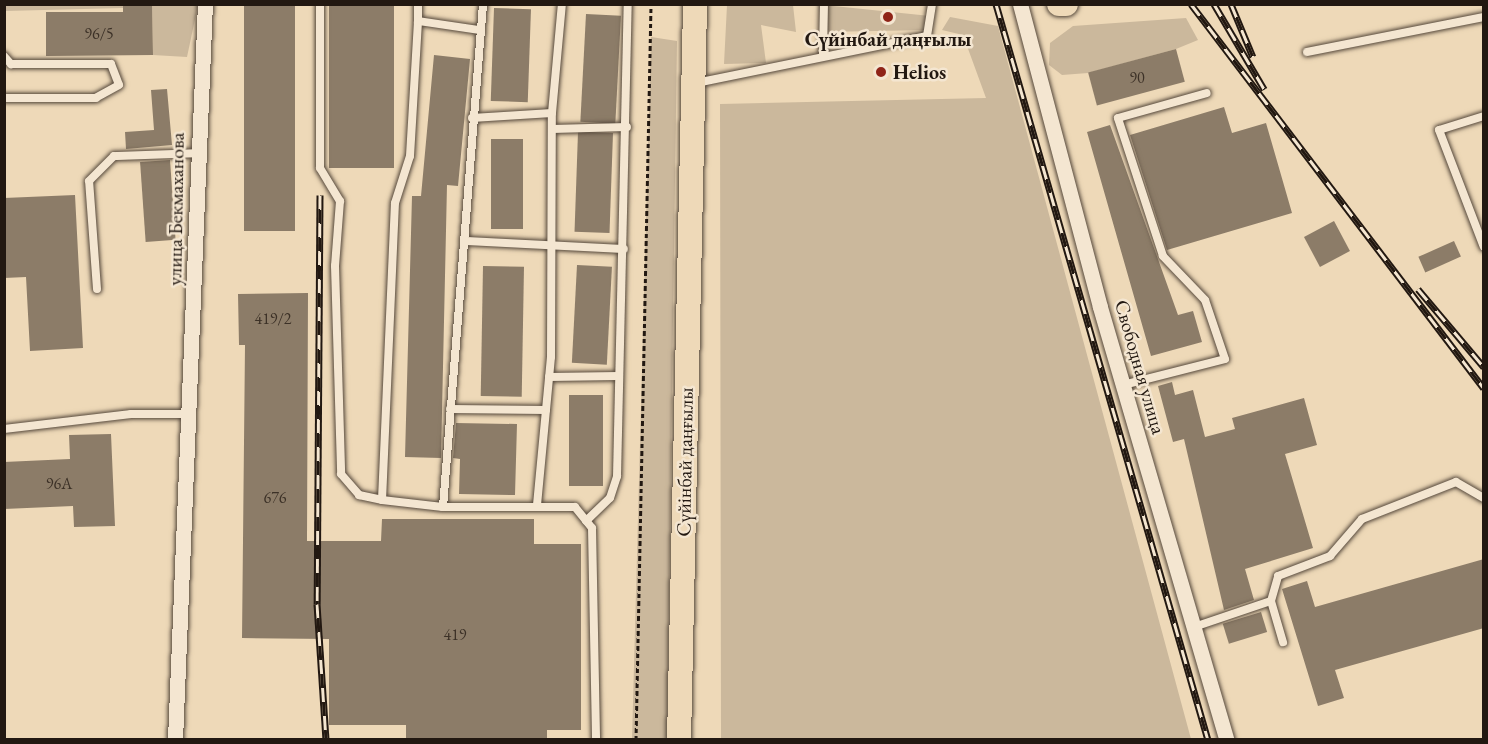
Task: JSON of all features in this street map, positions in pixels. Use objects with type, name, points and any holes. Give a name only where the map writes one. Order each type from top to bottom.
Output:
[{"type":"main road","points":[[1059,4],[1066,4]]},
{"type":"main road","name":"Сүйінбай даңғылы","points":[[679,740],[694,83],[698,10]]},
{"type":"street","name":"улица Бекмаханова","points":[[175,740],[205,4]]},
{"type":"street","name":"Свободная улица","points":[[1020,4],[1123,385],[1227,740]]},
{"type":"lane","points":[[320,4],[317,135],[320,168],[340,201],[335,266],[341,474],[359,495],[382,500],[443,507],[537,505],[575,507],[592,528],[597,583],[596,740]]},
{"type":"lane","points":[[382,500],[395,203],[410,156],[418,4]]},
{"type":"lane","points":[[443,507],[466,241],[472,118],[483,4]]},
{"type":"lane","points":[[537,505],[549,377],[552,113],[562,4]]},
{"type":"lane","points":[[586,521],[610,498],[617,476],[618,376],[627,127],[627,4]]},
{"type":"lane","points":[[823,55],[824,4]]},
{"type":"lane","points":[[694,83],[823,55],[927,36],[932,4]]},
{"type":"lane","points":[[1307,52],[1484,17]]},
{"type":"lane","points":[[418,21],[479,30]]},
{"type":"lane","points":[[4,56],[11,64],[111,64],[119,85],[96,98],[4,98]]},
{"type":"lane","points":[[1123,385],[1226,359],[1205,300],[1163,256],[1118,118],[1207,93]]},
{"type":"lane","points":[[472,118],[552,113]]},
{"type":"lane","points":[[1484,116],[1439,130],[1484,247]]},
{"type":"lane","points":[[552,129],[627,127]]},
{"type":"lane","points":[[97,290],[88,181],[114,156],[198,153]]},
{"type":"lane","points":[[466,241],[624,249]]},
{"type":"lane","points":[[549,377],[618,376]]},
{"type":"lane","points":[[450,409],[546,410]]},
{"type":"lane","points":[[4,429],[131,414],[188,414]]},
{"type":"lane","points":[[1283,642],[1271,601],[1278,576],[1330,556],[1362,519],[1456,482],[1484,498]]},
{"type":"lane","points":[[1194,627],[1271,601]]},
{"type":"path","points":[[636,740],[651,4]]},
{"type":"shaded area","points":[[5,5],[123,5],[123,8],[5,11]]},
{"type":"shaded area","points":[[152,5],[198,5],[187,57],[153,55]]},
{"type":"shaded area","points":[[727,5],[793,5],[796,32],[761,25],[766,63],[724,64]]},
{"type":"shaded area","points":[[824,5],[930,16],[928,30],[823,32]]},
{"type":"shaded area","points":[[950,17],[998,26],[1191,739],[721,739],[720,104],[986,98],[963,35],[942,30]]},
{"type":"shaded area","points":[[1186,18],[1198,40],[1176,49],[1088,73],[1062,75],[1049,65],[1050,43],[1073,26]]},
{"type":"shaded area","points":[[651,37],[677,41],[667,739],[632,740]]},
{"type":"building","points":[[123,4],[152,4],[153,55],[46,56],[46,12],[123,12]]},
{"type":"building","points":[[244,4],[295,4],[295,231],[244,231]]},
{"type":"building","points":[[329,4],[394,4],[394,168],[329,168]]},
{"type":"building","points":[[494,8],[531,9],[528,102],[491,101]]},
{"type":"building","points":[[586,14],[621,16],[615,124],[580,122]]},
{"type":"building","points":[[1176,49],[1185,82],[1097,105],[1088,73]]},
{"type":"building","points":[[434,55],[470,59],[458,186],[447,185],[441,458],[405,457],[412,196],[421,196]]},
{"type":"building","points":[[167,89],[172,145],[126,149],[125,132],[154,130],[151,90]]},
{"type":"building","points":[[1224,107],[1232,133],[1266,123],[1292,213],[1167,250],[1130,135]]},
{"type":"building","points":[[1110,125],[1178,315],[1193,311],[1202,342],[1151,356],[1087,132]]},
{"type":"building","points":[[578,132],[613,133],[610,233],[575,232]]},
{"type":"building","points":[[491,139],[523,139],[523,229],[491,229]]},
{"type":"building","points":[[170,160],[176,240],[146,242],[140,162]]},
{"type":"building","points":[[75,195],[83,348],[30,351],[26,277],[4,278],[4,198]]},
{"type":"building","points":[[1334,221],[1350,251],[1320,267],[1304,237]]},
{"type":"building","points":[[1454,241],[1461,257],[1425,272],[1418,257]]},
{"type":"building","points":[[577,265],[612,267],[607,365],[572,363]]},
{"type":"building","points":[[483,266],[524,267],[522,397],[481,396]]},
{"type":"building","points":[[308,293],[307,541],[381,541],[382,519],[534,519],[534,544],[581,544],[581,730],[547,730],[547,740],[406,740],[406,725],[329,725],[329,639],[242,638],[245,345],[239,345],[238,294]]},
{"type":"building","points":[[1172,382],[1175,395],[1193,390],[1205,437],[1235,429],[1232,418],[1304,398],[1317,445],[1285,454],[1313,548],[1245,569],[1254,600],[1224,610],[1184,439],[1173,442],[1158,386]]},
{"type":"building","points":[[569,395],[603,395],[603,486],[569,486]]},
{"type":"building","points":[[456,423],[517,424],[515,495],[459,494],[460,459],[453,458]]},
{"type":"building","points":[[111,434],[115,526],[74,527],[73,506],[4,509],[4,462],[70,459],[69,435]]},
{"type":"building","points":[[1484,559],[1484,628],[1335,670],[1344,698],[1318,706],[1282,589],[1307,581],[1315,607]]},
{"type":"building","points":[[1261,612],[1267,632],[1229,644],[1223,624]]},
{"type":"railway","points":[[996,4],[1208,740]]},
{"type":"railway","points":[[1191,4],[1484,388]]},
{"type":"railway","points":[[1214,4],[1264,89]]},
{"type":"railway","points":[[1231,4],[1253,57]]},
{"type":"railway","points":[[320,195],[317,604],[326,740]]},
{"type":"railway","points":[[1418,289],[1484,367]]},
{"type":"place","name":"Сүйінбай даңғылы","points":[[888,17]]},
{"type":"place","name":"Helios","points":[[881,72]]}]
